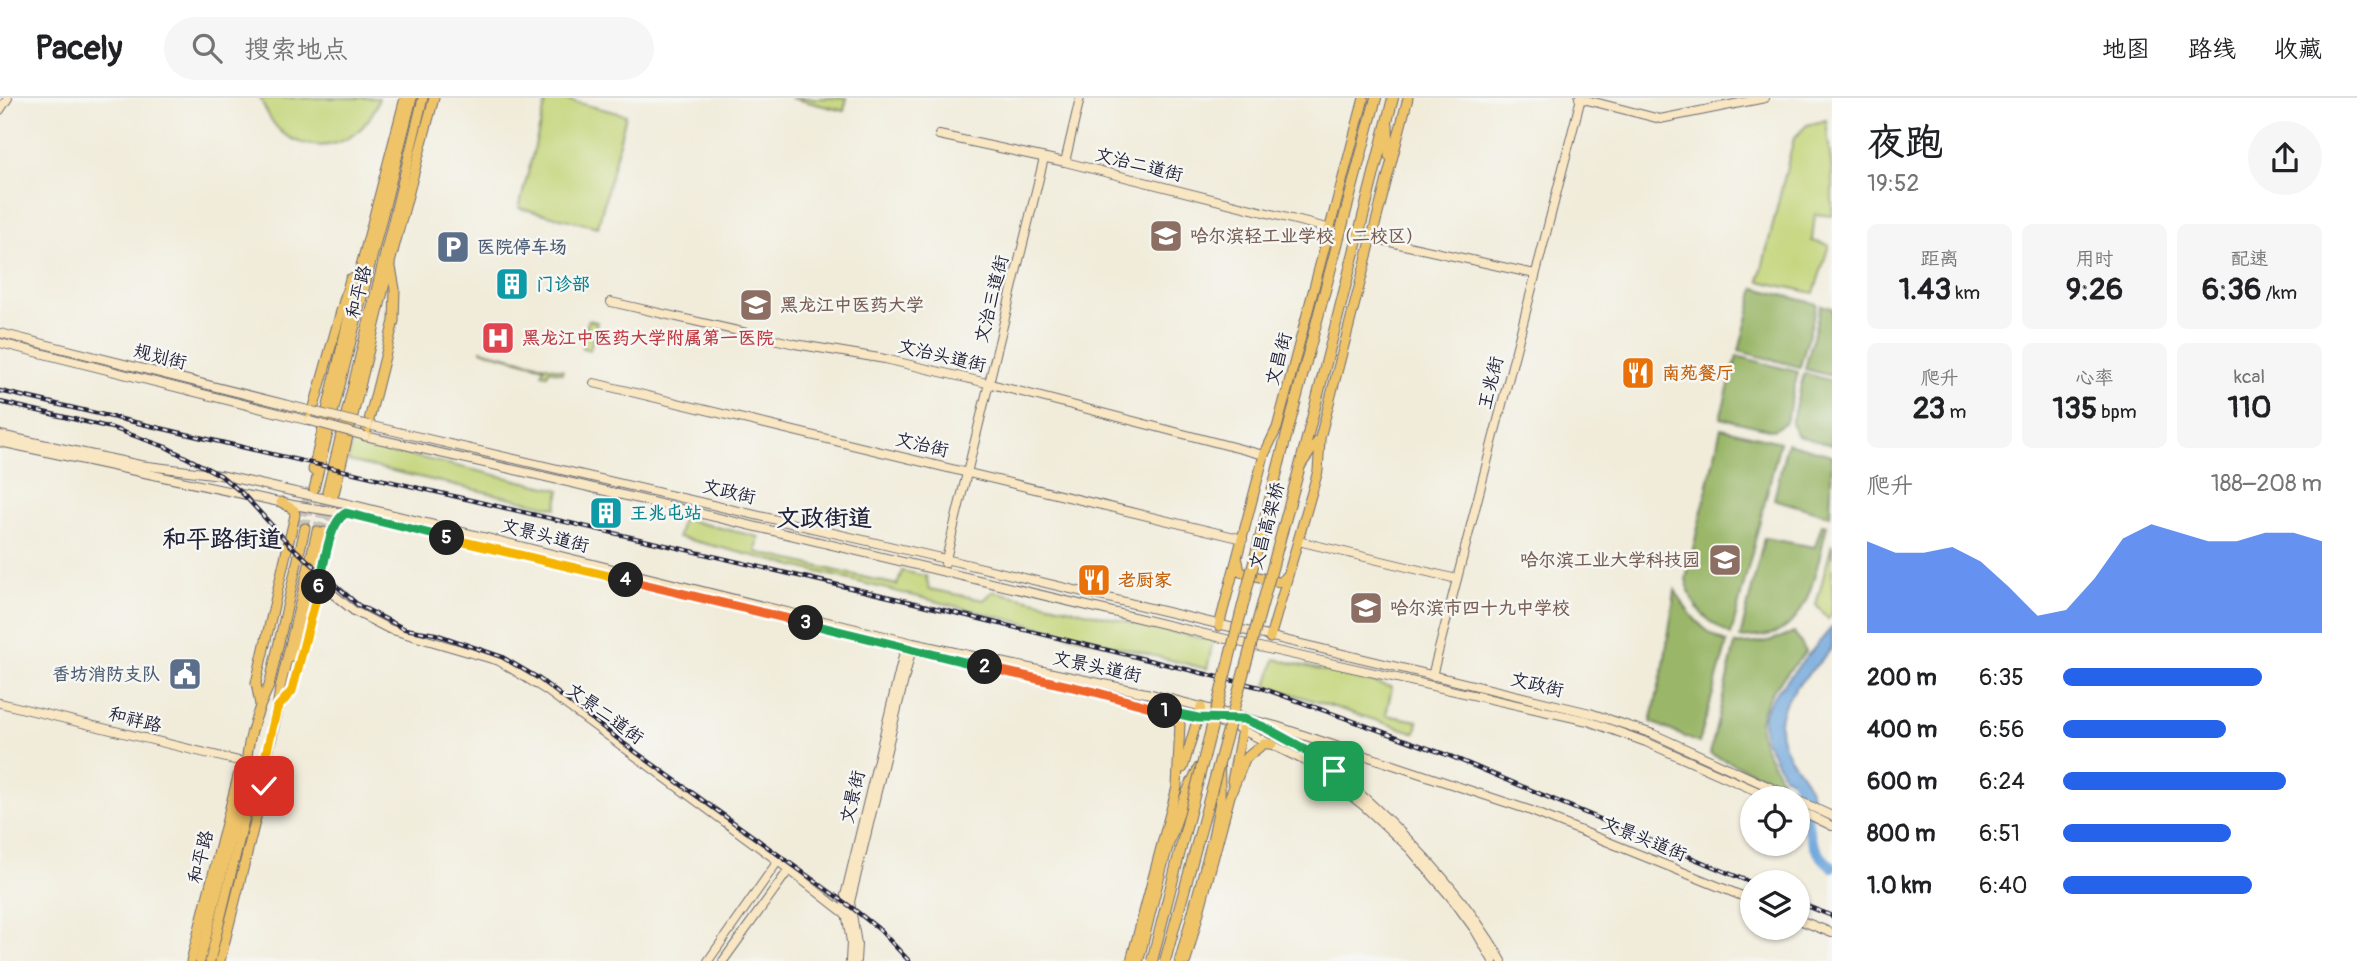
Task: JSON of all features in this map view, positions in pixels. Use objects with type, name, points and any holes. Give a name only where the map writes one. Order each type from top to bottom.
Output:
[{"type":"highway","name":"文昌高架桥","points":[[1152,961],[1376,98]]},
{"type":"highway","name":"文昌高架桥","points":[[1164,961],[1300,466],[1393,98]]},
{"type":"highway","points":[[1138,961],[1172,830],[1184,797],[1204,758]]},
{"type":"highway","points":[[1180,961],[1220,804],[1219,762]]},
{"type":"main road","points":[[0,110],[8,98]]},
{"type":"main road","points":[[311,416],[350,278],[362,276],[405,98]]},
{"type":"main road","name":"和平路","points":[[312,489],[362,276],[411,98]]},
{"type":"main road","name":"和平路","points":[[390,263],[330,493],[422,98]]},
{"type":"main road","points":[[378,282],[390,263],[434,98]]},
{"type":"main road","points":[[1065,162],[1080,98]]},
{"type":"main road","name":"文昌街","points":[[1219,625],[1264,455],[1277,428],[1364,98]]},
{"type":"main road","points":[[1268,649],[1318,471],[1320,438],[1408,98]]},
{"type":"main road","points":[[1580,98],[1660,119],[1765,98]]},
{"type":"main road","name":"王兆街","points":[[1433,676],[1580,98]]},
{"type":"main road","points":[[1350,155],[1372,113]]},
{"type":"main road","points":[[1388,116],[1390,165]]},
{"type":"main road","name":"文治二道街","points":[[939,135],[1065,162],[1331,229]]},
{"type":"main road","name":"文治三道街","points":[[943,571],[1044,158]]},
{"type":"main road","points":[[1372,238],[1535,274]]},
{"type":"main road","points":[[365,436],[394,321],[395,289],[387,245]]},
{"type":"main road","name":"文治头道街","points":[[611,302],[795,344],[886,359],[1264,455]]},
{"type":"main road","name":"规划街","points":[[0,333],[311,416]]},
{"type":"main road","name":"规划街","points":[[0,343],[311,416]]},
{"type":"main road","name":"文治街","points":[[594,383],[1243,539]]},
{"type":"main road","name":"文政街","points":[[311,416],[368,425],[1590,713],[1653,734],[1769,786]]},
{"type":"main road","name":"文政街","points":[[311,416],[365,436],[1588,722],[1646,741],[1745,786]]},
{"type":"main road","points":[[1277,428],[1280,460]]},
{"type":"main road","name":"文景头道街","points":[[0,435],[140,465],[220,475],[369,509],[1161,710],[1234,726],[1276,726],[1529,810],[1740,895]]},
{"type":"main road","points":[[1300,466],[1320,438]]},
{"type":"main road","name":"文景头道街","points":[[0,442],[281,502],[346,513],[909,645],[1201,707],[1243,724],[1266,728],[1319,758],[1420,850],[1451,887],[1502,961]]},
{"type":"main road","points":[[260,706],[256,683],[295,515],[290,507],[281,502]]},
{"type":"main road","points":[[277,708],[292,691],[331,533],[337,520],[346,513]]},
{"type":"main road","points":[[260,706],[302,527]]},
{"type":"main road","points":[[277,708],[286,690],[321,531]]},
{"type":"main road","points":[[1298,541],[1458,579]]},
{"type":"main road","points":[[1237,560],[1240,572],[1278,582],[1289,573]]},
{"type":"main road","name":"文景二道街","points":[[320,583],[354,611],[389,629],[499,661],[546,690],[847,915]]},
{"type":"main road","points":[[1216,636],[1219,625]]},
{"type":"main road","name":"文景街","points":[[850,961],[852,942],[845,900],[909,645]]},
{"type":"main road","name":"文景街","points":[[856,961],[857,944],[850,902],[909,645]]},
{"type":"main road","name":"和祥路","points":[[0,704],[263,767]]},
{"type":"main road","name":"和平路","points":[[200,961],[246,777],[246,763],[260,706]]},
{"type":"main road","points":[[1131,961],[1201,707]]},
{"type":"main road","name":"和平路","points":[[219,961],[264,786],[263,767],[277,708]]},
{"type":"main road","points":[[1161,710],[1180,724],[1177,787]]},
{"type":"main road","points":[[1186,961],[1230,796],[1243,724]]},
{"type":"main road","name":"文景头道街","points":[[1243,724],[1319,770],[1364,806],[1409,848],[1453,900],[1493,961]]},
{"type":"main road","points":[[1230,796],[1245,759],[1264,744],[1272,744]]},
{"type":"main road","name":"和平路","points":[[191,961],[238,776],[246,763]]},
{"type":"main road","name":"和平路","points":[[210,961],[254,779],[263,767]]},
{"type":"main road","name":"文政街","points":[[1810,806],[1832,816]]},
{"type":"main road","points":[[1810,816],[1832,825]]},
{"type":"main road","points":[[708,961],[778,861]]},
{"type":"main road","points":[[723,961],[788,871]]},
{"type":"main road","points":[[1810,924],[1832,933]]},
{"type":"green space","points":[[260,98],[379,98],[373,113],[353,135],[341,142],[313,145],[298,142],[284,134],[270,118]]},
{"type":"green space","points":[[547,98],[559,98],[626,115],[598,227],[519,208]]},
{"type":"green space","points":[[791,98],[847,98],[844,111]]},
{"type":"green space","points":[[1826,120],[1832,172],[1832,216],[1815,214],[1812,241],[1829,245],[1814,293],[1759,281],[1794,138],[1807,125]]},
{"type":"green space","points":[[1755,288],[1817,304],[1800,367],[1739,351]]},
{"type":"green space","points":[[1821,305],[1832,308],[1832,376],[1805,369]]},
{"type":"green space","points":[[588,320],[597,322],[590,350],[582,348]]},
{"type":"green space","points":[[480,350],[563,370],[562,373],[549,370],[547,375],[542,374],[544,367]]},
{"type":"green space","points":[[1737,356],[1798,372],[1786,422],[1773,430],[1720,418]]},
{"type":"green space","points":[[1804,373],[1832,381],[1832,445],[1798,436],[1791,424]]},
{"type":"green space","points":[[1721,428],[1780,442],[1731,635],[1701,613],[1692,599],[1686,579]]},
{"type":"green space","points":[[352,442],[560,490],[556,508],[348,461]]},
{"type":"green space","points":[[1787,443],[1832,455],[1830,516],[1774,499]]},
{"type":"green space","points":[[682,519],[759,537],[756,552],[897,585],[902,571],[926,576],[929,589],[984,600],[993,591],[1213,641],[1207,669],[678,537]]},
{"type":"green space","points":[[1822,524],[1827,525],[1817,569],[1798,614],[1778,632],[1740,638],[1764,538],[1815,547]]},
{"type":"green space","points":[[1832,544],[1832,614],[1828,619],[1816,605]]},
{"type":"green space","points":[[1675,590],[1697,621],[1727,643],[1699,743],[1651,722],[1664,664]]},
{"type":"green space","points":[[1794,632],[1806,652],[1772,692],[1761,715],[1760,727],[1764,746],[1783,785],[1710,754],[1735,644],[1766,642]]},
{"type":"green space","points":[[1275,659],[1392,687],[1386,715],[1418,721],[1416,733],[1267,686]]},
{"type":"water","points":[[1832,627],[1832,648],[1790,696],[1780,722],[1781,737],[1788,754],[1808,786],[1795,786],[1793,781],[1784,776],[1764,737],[1763,718],[1775,694]]},
{"type":"waterway","points":[[1797,781],[1806,803],[1813,845],[1832,867]]},
{"type":"tunnel","points":[[300,527],[309,488]]},
{"type":"tunnel","points":[[305,528],[314,491]]},
{"type":"tunnel","points":[[317,531],[327,492]]},
{"type":"tunnel","points":[[324,532],[334,494]]},
{"type":"railway","points":[[0,391],[894,598],[1259,687],[1450,756],[1740,878]]},
{"type":"railway","points":[[0,402],[112,428],[166,447],[220,475],[242,493],[289,544],[358,605],[405,629],[435,634],[502,657],[538,678],[626,745],[851,907],[880,930],[909,961]]},
{"type":"railway","points":[[1810,907],[1832,916]]},
{"type":"place","name":"哈尔滨轻工业学校（二校区）","points":[[1166,236]]},
{"type":"place","name":"医院停车场","points":[[453,247]]},
{"type":"place","name":"门诊部","points":[[512,284]]},
{"type":"place","name":"黑龙江中医药大学","points":[[756,305]]},
{"type":"place","name":"黑龙江中医药大学附属第一医院","points":[[498,338]]},
{"type":"place","name":"南苑餐厅","points":[[1638,373]]},
{"type":"place","name":"王兆屯站","points":[[606,513]]},
{"type":"place","name":"哈尔滨工业大学科技园","points":[[1725,560]]},
{"type":"place","name":"老厨家","points":[[1094,580]]},
{"type":"place","name":"哈尔滨市四十九中学校","points":[[1366,608]]},
{"type":"place","name":"香坊消防支队","points":[[185,674]]},
{"type":"district","name":"文政街道","points":[[824,518]]},
{"type":"district","name":"和平路街道","points":[[222,539]]},
{"type":"route","points":[[264,786],[263,767],[277,708],[292,691],[331,533],[337,520],[346,513],[1198,718],[1244,719],[1299,746],[1334,771]]}]
